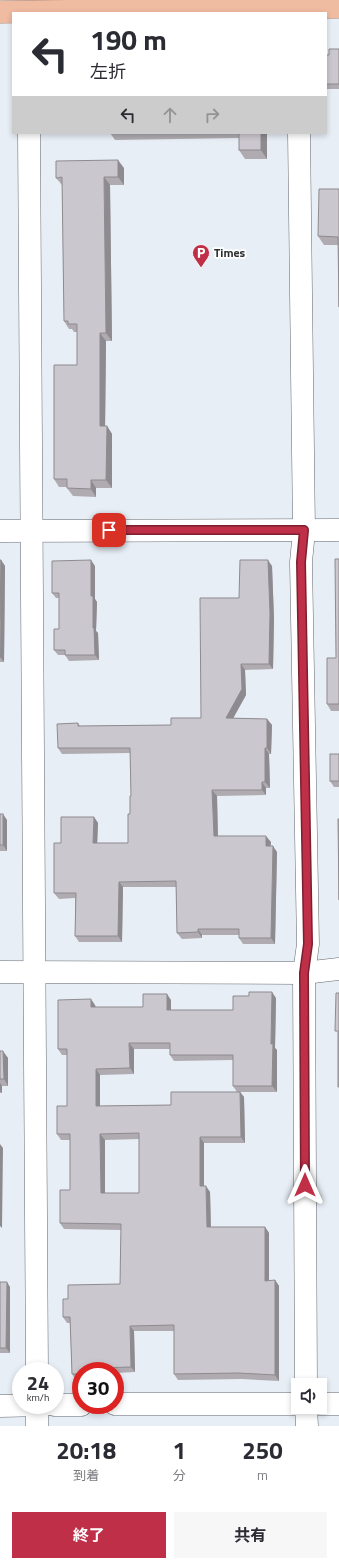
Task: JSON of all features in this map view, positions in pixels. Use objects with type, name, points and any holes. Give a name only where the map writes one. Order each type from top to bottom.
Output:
[{"type":"highway","points":[[0,12],[339,7]]},
{"type":"street","points":[[29,134],[37,1362]]},
{"type":"street","points":[[299,134],[304,530],[301,562],[308,944],[304,973],[306,1378]]},
{"type":"street","points":[[0,531],[339,530]]},
{"type":"street","points":[[0,972],[304,973],[339,969]]},
{"type":"street","points":[[124,1404],[291,1404]]},
{"type":"street","points":[[327,1404],[339,1404]]},
{"type":"street","points":[[0,1406],[12,1406]]},
{"type":"street","points":[[37,1414],[37,1426]]},
{"type":"street","points":[[306,1414],[306,1426]]},
{"type":"building","points":[[329,49],[339,49],[339,84],[327,84],[327,55],[329,55]]},
{"type":"building","points":[[239,134],[261,134],[261,150],[239,150]]},
{"type":"building","points":[[118,160],[118,177],[104,177],[106,333],[100,333],[100,426],[107,426],[106,480],[91,480],[91,489],[67,488],[67,479],[54,479],[54,365],[77,365],[77,324],[68,324],[68,321],[64,321],[62,177],[56,178],[56,161]]},
{"type":"building","points":[[319,189],[339,189],[339,307],[338,237],[318,236]]},
{"type":"building","points":[[335,559],[339,559],[339,704],[327,704],[327,658],[336,658]]},
{"type":"building","points":[[0,560],[1,560],[0,619]]},
{"type":"building","points":[[91,560],[91,596],[93,596],[95,655],[65,655],[65,650],[54,650],[54,629],[59,629],[59,593],[52,593],[52,561]]},
{"type":"building","points":[[240,560],[268,560],[270,613],[269,664],[241,664],[242,689],[226,718],[267,719],[265,782],[262,782],[262,790],[212,790],[214,836],[266,836],[266,846],[273,846],[271,938],[239,938],[239,929],[198,929],[198,932],[177,933],[176,881],[119,882],[118,936],[75,936],[76,893],[54,893],[54,843],[61,843],[61,817],[94,817],[93,843],[128,843],[128,814],[130,814],[131,796],[130,748],[58,748],[57,724],[78,723],[78,726],[171,725],[171,718],[201,718],[200,598],[239,598]]},
{"type":"building","points":[[330,754],[339,754],[339,781],[330,781]]},
{"type":"building","points":[[0,814],[3,814],[3,845],[0,845]]},
{"type":"building","points":[[338,819],[339,819],[339,900]]},
{"type":"building","points":[[249,992],[272,992],[272,1086],[233,1086],[233,1055],[170,1055],[170,1043],[129,1043],[130,1068],[96,1069],[96,1106],[171,1105],[171,1092],[240,1092],[241,1137],[200,1137],[200,1186],[206,1186],[207,1227],[265,1227],[265,1281],[275,1280],[275,1375],[238,1373],[174,1374],[174,1325],[130,1326],[131,1367],[124,1367],[124,1362],[72,1362],[72,1374],[70,1317],[63,1317],[63,1299],[68,1299],[68,1285],[120,1284],[121,1224],[60,1223],[60,1190],[70,1190],[70,1134],[57,1134],[57,1106],[67,1106],[67,1049],[58,1049],[58,1000],[91,999],[91,1007],[143,1007],[143,994],[167,994],[167,1010],[233,1010],[233,996],[249,996]],"holes":[[[139,1133],[139,1193],[101,1193],[100,1134]]]},
{"type":"building","points":[[336,993],[339,993],[339,1087],[338,1031],[335,1031]]},
{"type":"building","points":[[0,1051],[3,1051],[4,1079],[0,1079]]},
{"type":"building","points":[[0,1282],[7,1282],[6,1348],[0,1348]]},
{"type":"place","name":"Times","points":[[201,268]]},
{"type":"route","points":[[109,530],[304,530],[301,562],[308,944],[304,973],[305,1185]]}]
